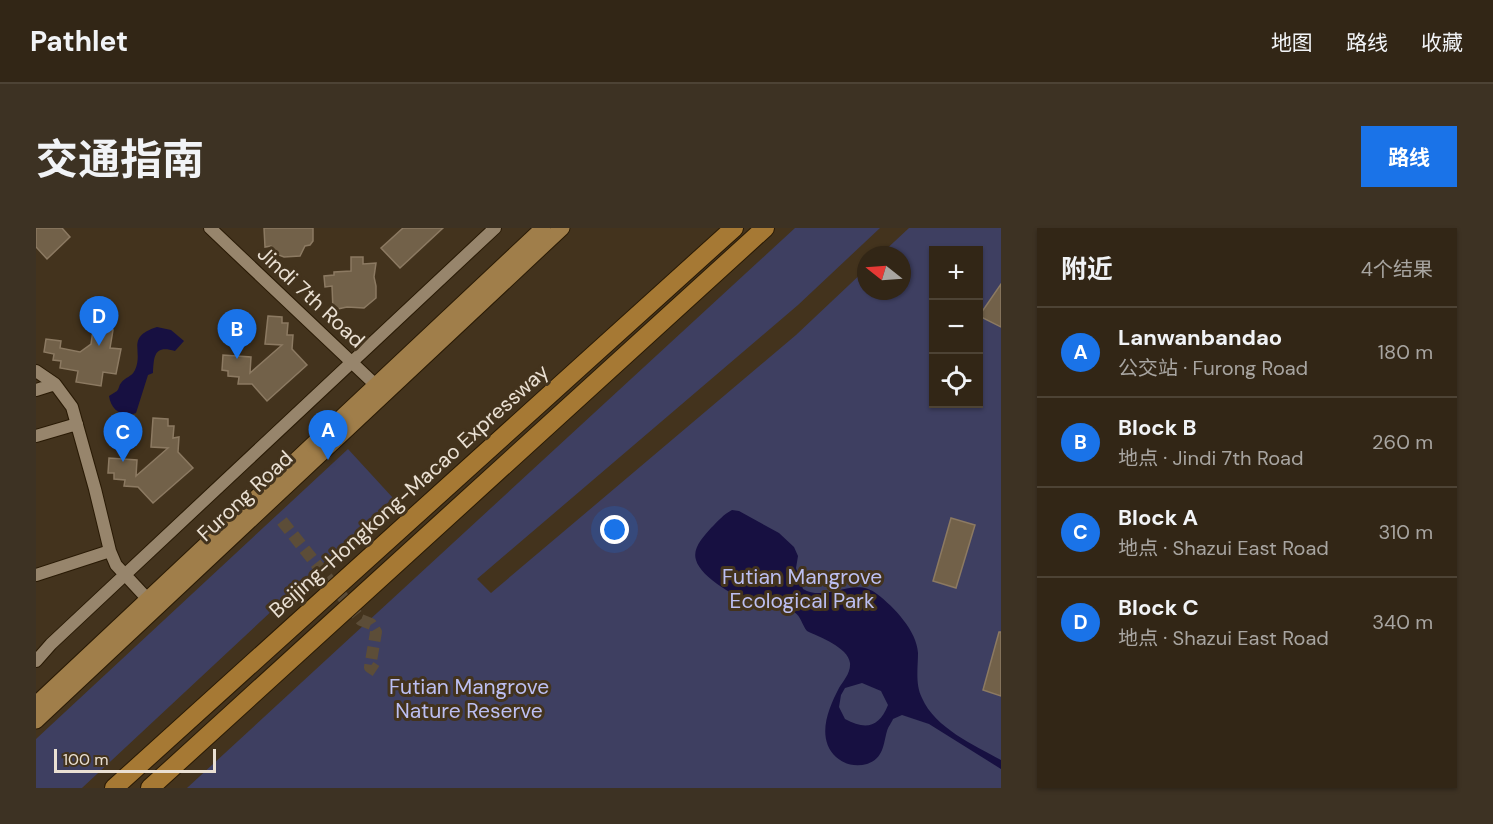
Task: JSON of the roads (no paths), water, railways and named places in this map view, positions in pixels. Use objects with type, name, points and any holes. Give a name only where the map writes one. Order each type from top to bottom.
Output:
[{"type":"highway","name":"Beijing-Hongkong-Macao Expressway","points":[[114,788],[734,228]]},
{"type":"highway","name":"Beijing-Hongkong-Macao Expressway","points":[[150,788],[765,228]]},
{"type":"main road","name":"Furong Road","points":[[380,390],[543,228]]},
{"type":"main road","name":"Furong Road","points":[[36,721],[152,604],[380,390],[562,228]]},
{"type":"main road","name":"Furong Road","points":[[36,704],[152,604]]},
{"type":"street","name":"Jindi 7th Road","points":[[210,228],[380,390]]},
{"type":"street","points":[[36,661],[495,228]]},
{"type":"street","points":[[36,371],[55,384],[72,407],[110,552],[117,566],[152,604]]},
{"type":"street","points":[[36,390],[55,384]]},
{"type":"street","points":[[36,436],[77,423]]},
{"type":"street","points":[[36,575],[110,552]]},
{"type":"tunnel","points":[[282,521],[361,620],[371,624],[376,632],[370,667],[376,671]]},
{"type":"place","name":"Block C","points":[[99,346]]},
{"type":"place","name":"Block B","points":[[237,359]]},
{"type":"place","name":"Lanwanbandao","points":[[328,460]]},
{"type":"place","name":"Block A","points":[[123,462]]},
{"type":"park label","name":"Futian Mangrove Ecological Park","points":[[802,589]]},
{"type":"park label","name":"Futian Mangrove Nature Reserve","points":[[469,699]]}]
